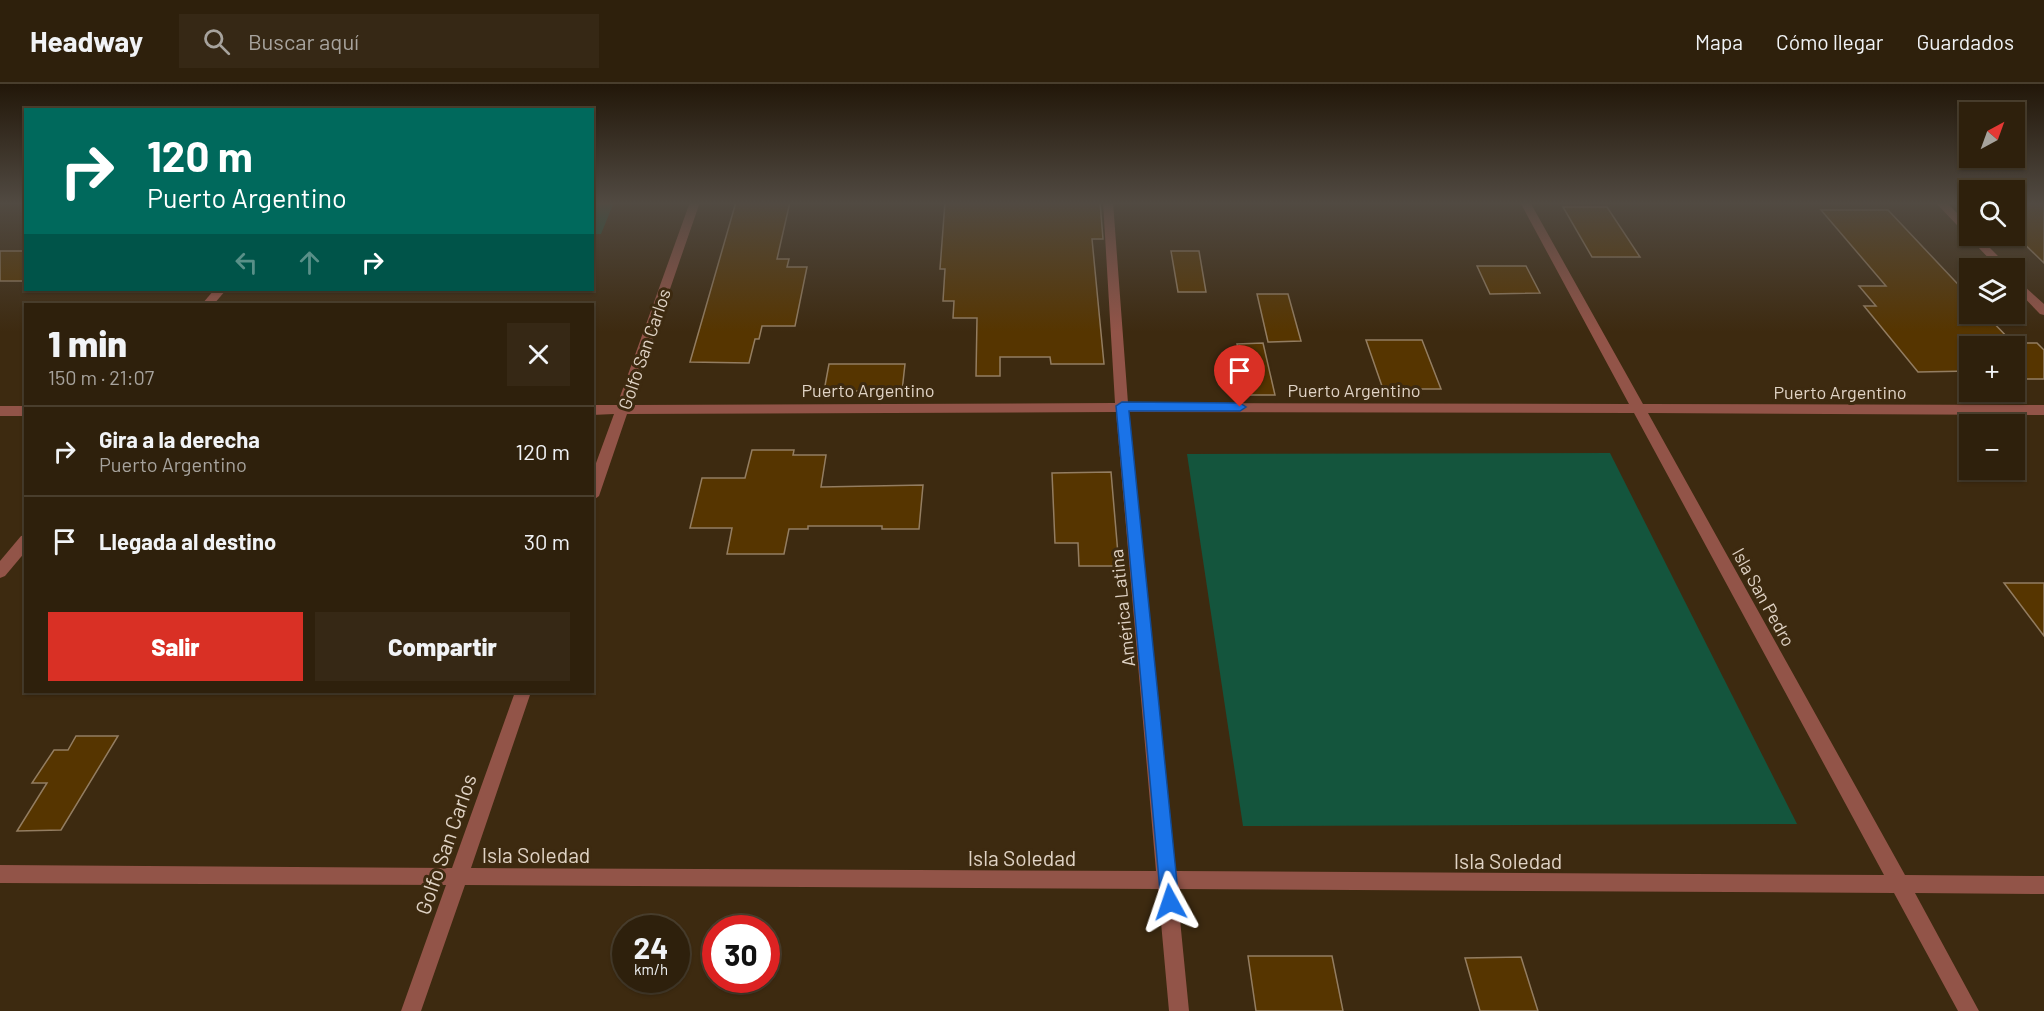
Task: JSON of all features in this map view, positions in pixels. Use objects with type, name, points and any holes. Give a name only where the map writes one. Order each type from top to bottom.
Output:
[{"type":"street","name":"Golfo San Carlos","points":[[594,490],[680,245]]},
{"type":"street","name":"América Latina","points":[[1111,245],[1122,406],[1179,1011]]},
{"type":"street","name":"Isla San Pedro","points":[[1549,245],[1969,1011]]},
{"type":"street","points":[[1983,246],[1994,258]]},
{"type":"street","points":[[209,303],[219,291]]},
{"type":"street","points":[[2025,291],[2044,311]]},
{"type":"street","name":"Puerto Argentino","points":[[594,410],[1122,406],[2044,410]]},
{"type":"street","points":[[0,411],[24,411]]},
{"type":"street","points":[[0,572],[24,542]]},
{"type":"street","name":"Golfo San Carlos","points":[[411,1011],[523,693]]},
{"type":"street","name":"Isla Soledad","points":[[0,874],[2044,885]]},
{"type":"green space","points":[[1610,453],[1797,824],[1243,826],[1187,454]]},
{"type":"building","points":[[724,245],[780,245],[777,259],[789,259],[787,267],[807,267],[795,326],[762,326],[759,339],[755,339],[749,363],[690,362]]},
{"type":"building","points":[[942,245],[1093,245],[1104,364],[1051,364],[1050,357],[1000,357],[1000,376],[976,376],[977,318],[953,318],[954,301],[943,301],[945,269],[940,269]]},
{"type":"building","points":[[1585,245],[1632,245],[1640,257],[1592,257]]},
{"type":"building","points":[[1851,245],[1921,245],[1959,285],[1959,324],[1995,324],[2006,336],[1959,336],[1959,371],[1918,372],[1864,306],[1876,306],[1859,286],[1886,286]]},
{"type":"building","points":[[2026,245],[2044,245],[2044,263]]},
{"type":"building","points":[[0,251],[24,251],[24,281],[0,281]]},
{"type":"building","points":[[1171,251],[1199,251],[1206,292],[1178,292]]},
{"type":"building","points":[[1477,266],[1526,266],[1540,293],[1490,294]]},
{"type":"building","points":[[1257,294],[1288,294],[1301,341],[1268,342]]},
{"type":"building","points":[[1366,340],[1422,340],[1441,389],[1383,389]]},
{"type":"building","points":[[1263,343],[1275,395],[1248,395],[1237,344]]},
{"type":"building","points":[[2025,343],[2037,343],[2044,350],[2044,379],[2025,379]]},
{"type":"building","points":[[829,364],[905,364],[902,391],[824,391]]},
{"type":"building","points":[[752,450],[794,450],[793,455],[826,455],[821,487],[923,485],[919,529],[882,529],[882,526],[808,526],[808,529],[789,529],[784,554],[727,554],[732,528],[690,528],[702,478],[745,478]]},
{"type":"building","points":[[1111,472],[1119,566],[1079,566],[1078,543],[1055,543],[1052,473]]},
{"type":"building","points":[[2004,583],[2044,583],[2044,636]]},
{"type":"building","points":[[76,736],[118,736],[61,830],[17,831],[47,783],[32,783],[54,750],[68,750]]},
{"type":"building","points":[[1248,956],[1332,956],[1343,1011],[1256,1011]]},
{"type":"building","points":[[1521,957],[1538,1011],[1480,1011],[1465,958]]},
{"type":"route","points":[[1170,902],[1122,406],[1240,407]]}]
